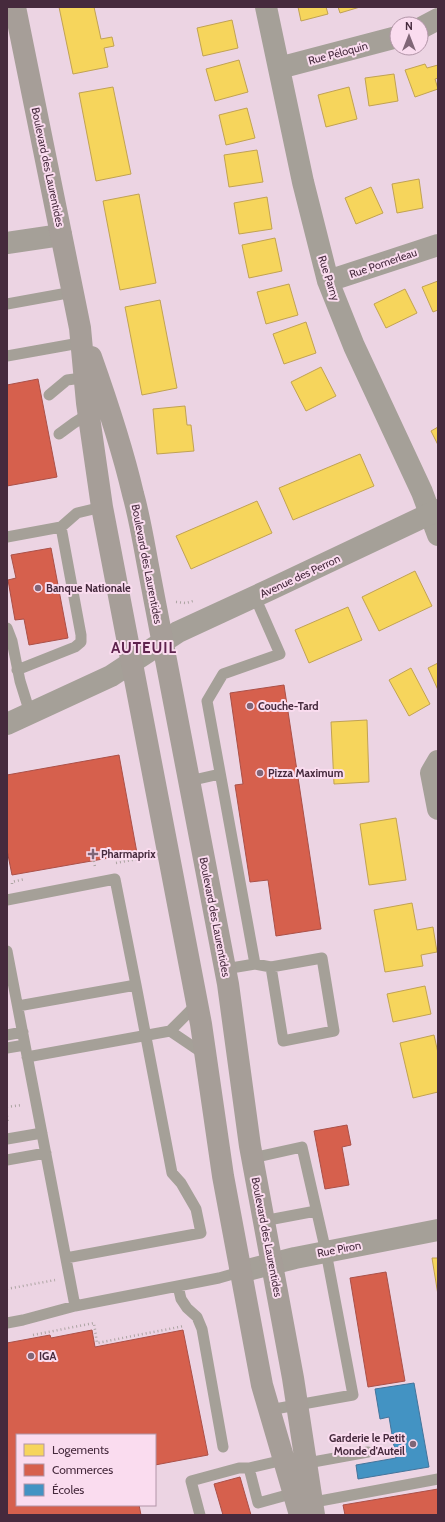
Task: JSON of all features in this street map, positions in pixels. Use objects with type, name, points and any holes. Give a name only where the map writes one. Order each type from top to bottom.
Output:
[{"type":"main road","name":"Boulevard des Laurentides","points":[[15,7],[91,376],[110,412],[137,507],[225,969],[252,1158],[298,1405],[295,1461]]},
{"type":"main road","name":"Boulevard des Laurentides","points":[[91,376],[88,414],[102,507],[198,1004],[207,1055],[218,1146],[240,1272],[262,1384],[269,1410],[295,1461],[304,1503]]},
{"type":"street","name":"Rue Parny","points":[[266,7],[303,182],[328,281],[354,346],[422,492],[434,512],[438,534]]},
{"type":"street","points":[[429,24],[438,19]]},
{"type":"street","name":"Rue Péloquin","points":[[279,68],[389,39]]},
{"type":"street","points":[[7,243],[61,235]]},
{"type":"street","name":"Rue Pomerleau","points":[[328,281],[438,244]]},
{"type":"street","name":"Avenue des Perron","points":[[7,724],[111,676],[178,632],[434,512]]},
{"type":"street","points":[[438,761],[431,773],[438,809]]},
{"type":"street","name":"Rue Piron","points":[[240,1272],[326,1252],[438,1230]]},
{"type":"lane","points":[[7,304],[73,292]]},
{"type":"lane","points":[[7,356],[82,337]]},
{"type":"lane","points":[[49,395],[67,380],[91,376]]},
{"type":"lane","points":[[59,434],[88,414],[104,411],[110,412]]},
{"type":"lane","points":[[7,537],[61,527],[77,512],[102,507]]},
{"type":"lane","points":[[17,670],[76,647],[81,642],[61,527]]},
{"type":"lane","points":[[255,597],[280,654],[223,674],[207,701],[255,964]]},
{"type":"lane","points":[[7,628],[12,640],[17,670],[30,713]]},
{"type":"lane","points":[[189,781],[220,774]]},
{"type":"lane","points":[[7,899],[115,879],[172,1173],[181,1183],[196,1209],[201,1233],[66,1258]]},
{"type":"lane","points":[[7,953],[75,1306]]},
{"type":"lane","points":[[225,969],[255,964],[271,968],[322,958],[334,1032],[283,1041],[271,968]]},
{"type":"lane","points":[[18,1006],[136,985]]},
{"type":"lane","points":[[27,1057],[170,1031],[198,1004]]},
{"type":"lane","points":[[170,1031],[207,1055]]},
{"type":"lane","points":[[7,1035],[22,1032]]},
{"type":"lane","points":[[7,1048],[25,1045]]},
{"type":"lane","points":[[7,1139],[42,1133]]},
{"type":"lane","points":[[252,1158],[302,1147],[326,1252],[353,1395],[269,1410]]},
{"type":"lane","points":[[7,1160],[46,1153]]},
{"type":"lane","points":[[263,1221],[316,1211]]},
{"type":"lane","points":[[7,1323],[75,1306],[219,1278],[240,1272]]},
{"type":"lane","points":[[178,1286],[181,1299],[196,1317],[202,1330],[223,1447]]},
{"type":"lane","points":[[200,1515],[191,1481],[238,1468],[250,1468],[368,1452]]},
{"type":"lane","points":[[250,1468],[258,1503],[304,1503],[438,1479]]},
{"type":"path","points":[[94,860],[95,867]]},
{"type":"path","points":[[7,1289],[69,1277]]},
{"type":"path","points":[[27,1336],[94,1323],[97,1342],[184,1326]]},
{"type":"building: Logements","points":[[59,7],[94,7],[101,39],[112,37],[114,46],[104,48],[108,67],[73,74]]},
{"type":"building: Logements","points":[[298,7],[326,7],[328,14],[301,21]]},
{"type":"building: Logements","points":[[338,7],[360,7],[340,13]]},
{"type":"building: Logements","points":[[232,20],[238,48],[203,56],[197,28]]},
{"type":"building: Logements","points":[[239,60],[248,92],[215,101],[206,69]]},
{"type":"building: Logements","points":[[425,64],[427,68],[438,65],[438,78],[435,79],[438,89],[415,97],[405,70]]},
{"type":"building: Logements","points":[[394,74],[398,101],[369,106],[365,78]]},
{"type":"building: Logements","points":[[113,87],[131,174],[96,181],[79,93]]},
{"type":"building: Logements","points":[[349,87],[357,119],[326,127],[318,95]]},
{"type":"building: Logements","points":[[247,108],[255,138],[226,145],[219,115]]},
{"type":"building: Logements","points":[[257,150],[263,182],[229,187],[224,155]]},
{"type":"building: Logements","points":[[419,179],[423,208],[397,213],[392,184]]},
{"type":"building: Logements","points":[[371,187],[383,213],[356,224],[345,198]]},
{"type":"building: Logements","points":[[139,194],[156,283],[120,290],[103,201]]},
{"type":"building: Logements","points":[[267,197],[272,229],[239,234],[234,203]]},
{"type":"building: Logements","points":[[275,238],[282,271],[249,278],[242,245]]},
{"type":"building: Logements","points":[[438,281],[438,310],[433,312],[422,287]]},
{"type":"building: Logements","points":[[289,284],[298,315],[266,324],[257,292]]},
{"type":"building: Logements","points":[[405,289],[417,313],[386,328],[374,304]]},
{"type":"building: Logements","points":[[160,300],[177,388],[142,395],[125,307]]},
{"type":"building: Logements","points":[[306,322],[316,353],[284,364],[273,334]]},
{"type":"building: Logements","points":[[321,367],[336,396],[306,411],[291,382]]},
{"type":"building: Logements","points":[[185,406],[187,425],[191,425],[194,451],[157,454],[153,409]]},
{"type":"building: Logements","points":[[438,427],[438,445],[431,431]]},
{"type":"building: Logements","points":[[360,454],[374,486],[293,520],[279,488]]},
{"type":"building: Logements","points":[[257,501],[272,533],[191,569],[176,536]]},
{"type":"building: Logements","points":[[415,571],[432,606],[379,631],[362,597]]},
{"type":"building: Logements","points":[[348,607],[362,640],[309,663],[295,630]]},
{"type":"building: Logements","points":[[438,663],[438,690],[428,668]]},
{"type":"building: Logements","points":[[411,668],[430,704],[409,716],[389,680]]},
{"type":"building: Logements","points":[[367,720],[369,782],[334,784],[331,722]]},
{"type":"building: Logements","points":[[396,818],[406,880],[369,885],[360,824]]},
{"type":"building: Logements","points":[[412,903],[417,930],[433,927],[437,952],[421,955],[423,966],[385,972],[374,910]]},
{"type":"building: Logements","points":[[425,986],[431,1014],[393,1022],[387,994]]},
{"type":"building: Logements","points":[[434,1035],[438,1053],[438,1092],[413,1098],[400,1043]]},
{"type":"building: Logements","points":[[432,1258],[438,1258],[438,1295]]},
{"type":"building: Commerces","points":[[38,379],[57,477],[7,486],[7,385]]},
{"type":"building: Commerces","points":[[51,548],[68,638],[29,645],[24,619],[15,620],[8,580],[16,578],[11,555]]},
{"type":"building: Commerces","points":[[284,685],[321,929],[276,936],[268,880],[250,882],[235,785],[243,784],[230,693]]},
{"type":"building: Commerces","points":[[119,755],[137,853],[12,875],[7,850],[7,775]]},
{"type":"building: Commerces","points":[[347,1125],[351,1145],[342,1147],[349,1185],[325,1189],[314,1131]]},
{"type":"building: Commerces","points":[[386,1272],[405,1381],[368,1387],[350,1278]]},
{"type":"building: Commerces","points":[[92,1330],[95,1347],[183,1330],[208,1455],[156,1465],[156,1434],[16,1434],[16,1506],[139,1506],[141,1515],[7,1515],[7,1343],[50,1335],[51,1338]]},
{"type":"building: Commerces","points":[[240,1477],[251,1515],[223,1515],[214,1484]]},
{"type":"building: Commerces","points":[[438,1489],[438,1515],[345,1515],[343,1505]]},
{"type":"building: Écoles","points":[[414,1383],[429,1467],[358,1479],[356,1465],[396,1458],[389,1417],[380,1419],[375,1389]]},
{"type":"place","name":"Banque Nationale","points":[[38,588]]},
{"type":"place","name":"Couche-Tard","points":[[250,706]]},
{"type":"place","name":"Pizza Maximum","points":[[260,773]]},
{"type":"place","name":"Pharmaprix","points":[[93,854]]},
{"type":"place","name":"IGA","points":[[31,1356]]},
{"type":"place","name":"Garderie le Petit Monde d'Auteil","points":[[413,1444]]},
{"type":"district","name":"AUTEUIL","points":[[144,648]]}]
